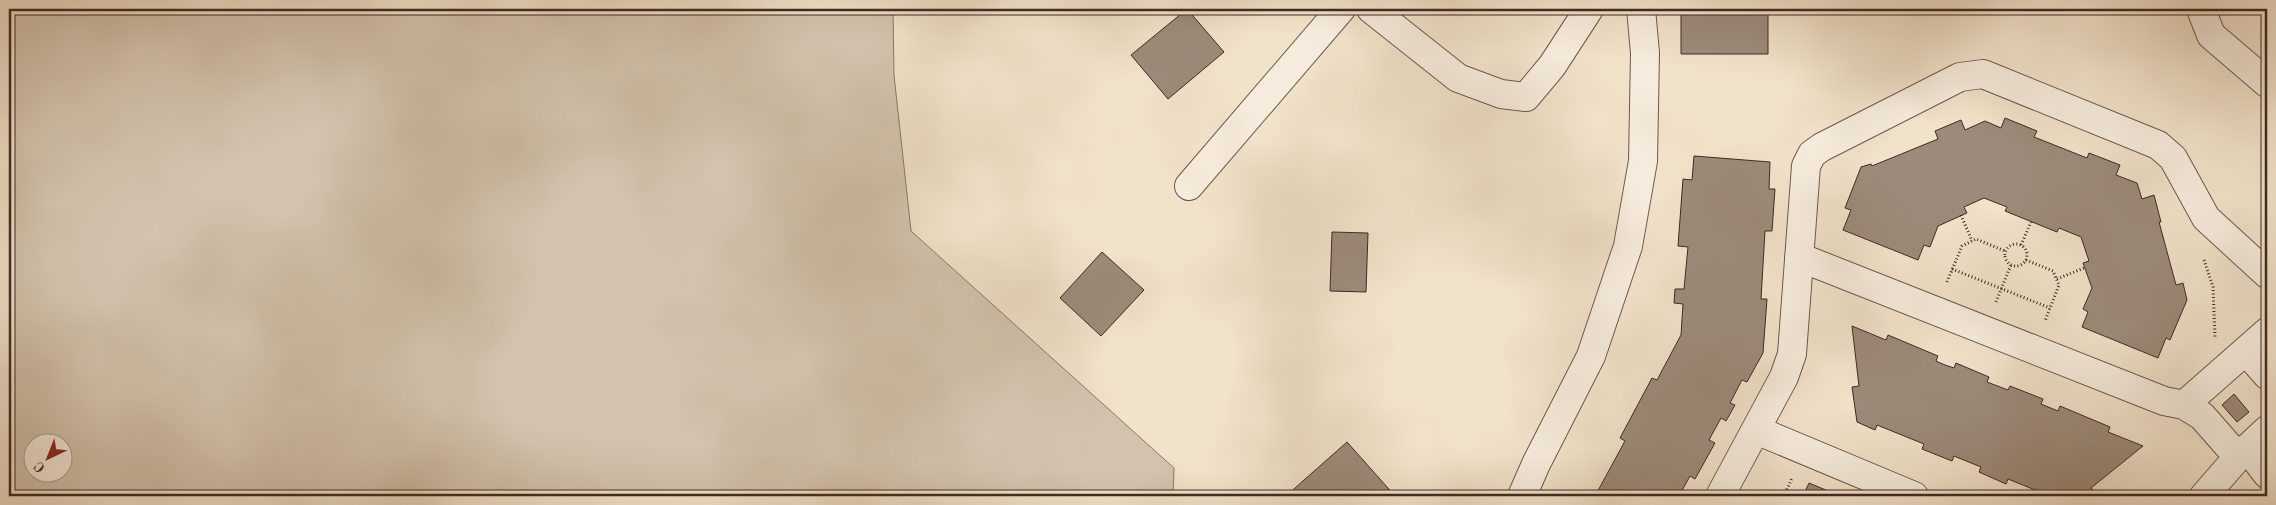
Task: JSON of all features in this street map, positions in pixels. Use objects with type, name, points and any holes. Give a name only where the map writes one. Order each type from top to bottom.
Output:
[{"type":"street","points":[[1189,186],[1341,9]]},
{"type":"street","points":[[1371,9],[1458,78],[1501,94],[1526,97],[1552,66],[1589,9]]},
{"type":"street","points":[[1522,496],[1536,464],[1591,356],[1628,246],[1643,161],[1645,53],[1640,9]]},
{"type":"street","points":[[2201,9],[2212,35],[2267,83]]},
{"type":"street","points":[[1720,496],[1784,377],[1792,354],[1806,166],[1812,154],[1822,147],[1960,77],[1983,74],[2158,145],[2173,158],[2206,218],[2267,274]]},
{"type":"street","points":[[1799,257],[2164,401],[2184,405],[2202,416],[2267,474]]},
{"type":"street","points":[[2184,405],[2267,332]]},
{"type":"street","points":[[2246,351],[2267,375]]},
{"type":"street","points":[[1756,430],[1914,496]]},
{"type":"street","points":[[2204,496],[2242,452],[2267,430]]},
{"type":"path","points":[[1961,215],[1972,241]]},
{"type":"path","points":[[2206,218],[2199,243],[2213,287],[2217,376]]},
{"type":"path","points":[[2021,245],[2031,222]]},
{"type":"path","points":[[1935,311],[1962,246],[1976,239],[2005,252]]},
{"type":"path","points":[[2021,245],[2027,254],[2026,260],[2022,264],[2010,265],[2005,257],[2005,252],[2009,246],[2021,245]]},
{"type":"path","points":[[2026,260],[2053,271],[2059,285],[2034,350]]},
{"type":"path","points":[[1999,294],[2010,265]]},
{"type":"path","points":[[1952,268],[2050,308]]},
{"type":"path","points":[[2057,280],[2084,268]]},
{"type":"shaded area","points":[[9,9],[893,9],[894,75],[911,231],[1174,468],[1173,496],[9,496]]},
{"type":"building","points":[[1187,9],[1224,52],[1168,99],[1131,55]]},
{"type":"building","points":[[1681,9],[1768,9],[1768,54],[1681,54]]},
{"type":"building","points":[[2005,118],[2037,131],[2034,137],[2087,158],[2089,153],[2120,165],[2116,175],[2137,183],[2142,199],[2154,195],[2161,222],[2159,222],[2176,285],[2183,283],[2187,300],[2170,340],[2166,338],[2158,358],[2082,327],[2088,312],[2083,309],[2092,288],[2083,263],[2089,261],[2081,237],[2059,228],[2057,232],[2005,211],[2007,207],[1984,198],[1964,207],[1967,213],[1938,226],[1930,247],[1924,245],[1918,260],[1843,230],[1851,210],[1845,208],[1861,167],[1871,164],[1872,166],[1938,139],[1935,131],[1961,120],[1965,130],[1985,121],[2001,128]]},
{"type":"building","points":[[1694,156],[1770,162],[1769,189],[1775,189],[1772,231],[1765,231],[1761,299],[1767,299],[1763,353],[1747,382],[1742,380],[1730,403],[1735,405],[1726,421],[1721,418],[1709,440],[1715,443],[1695,479],[1690,476],[1679,496],[1595,496],[1625,441],[1620,438],[1652,378],[1657,380],[1681,335],[1683,304],[1674,303],[1675,289],[1684,289],[1688,247],[1678,246],[1683,179],[1692,180]]},
{"type":"building","points":[[1332,232],[1368,233],[1366,292],[1330,291]]},
{"type":"building","points":[[1102,252],[1144,290],[1101,336],[1060,298]]},
{"type":"building","points":[[1852,326],[1886,340],[1888,335],[1938,356],[1936,361],[1945,365],[1954,368],[1956,363],[1989,377],[1987,382],[2008,390],[2010,386],[2043,399],[2041,404],[2058,411],[2060,406],[2110,427],[2108,432],[2143,446],[2091,488],[2095,493],[2090,496],[2050,496],[2008,479],[2006,484],[1979,472],[1981,467],[1954,456],[1952,461],[1922,449],[1924,444],[1877,425],[1875,430],[1857,422],[1852,387],[1859,386]]},
{"type":"building","points":[[2234,394],[2249,412],[2237,422],[2222,405]]},
{"type":"building","points":[[1347,442],[1395,496],[1286,496]]},
{"type":"building","points":[[1809,483],[1840,496],[1803,496]]}]
